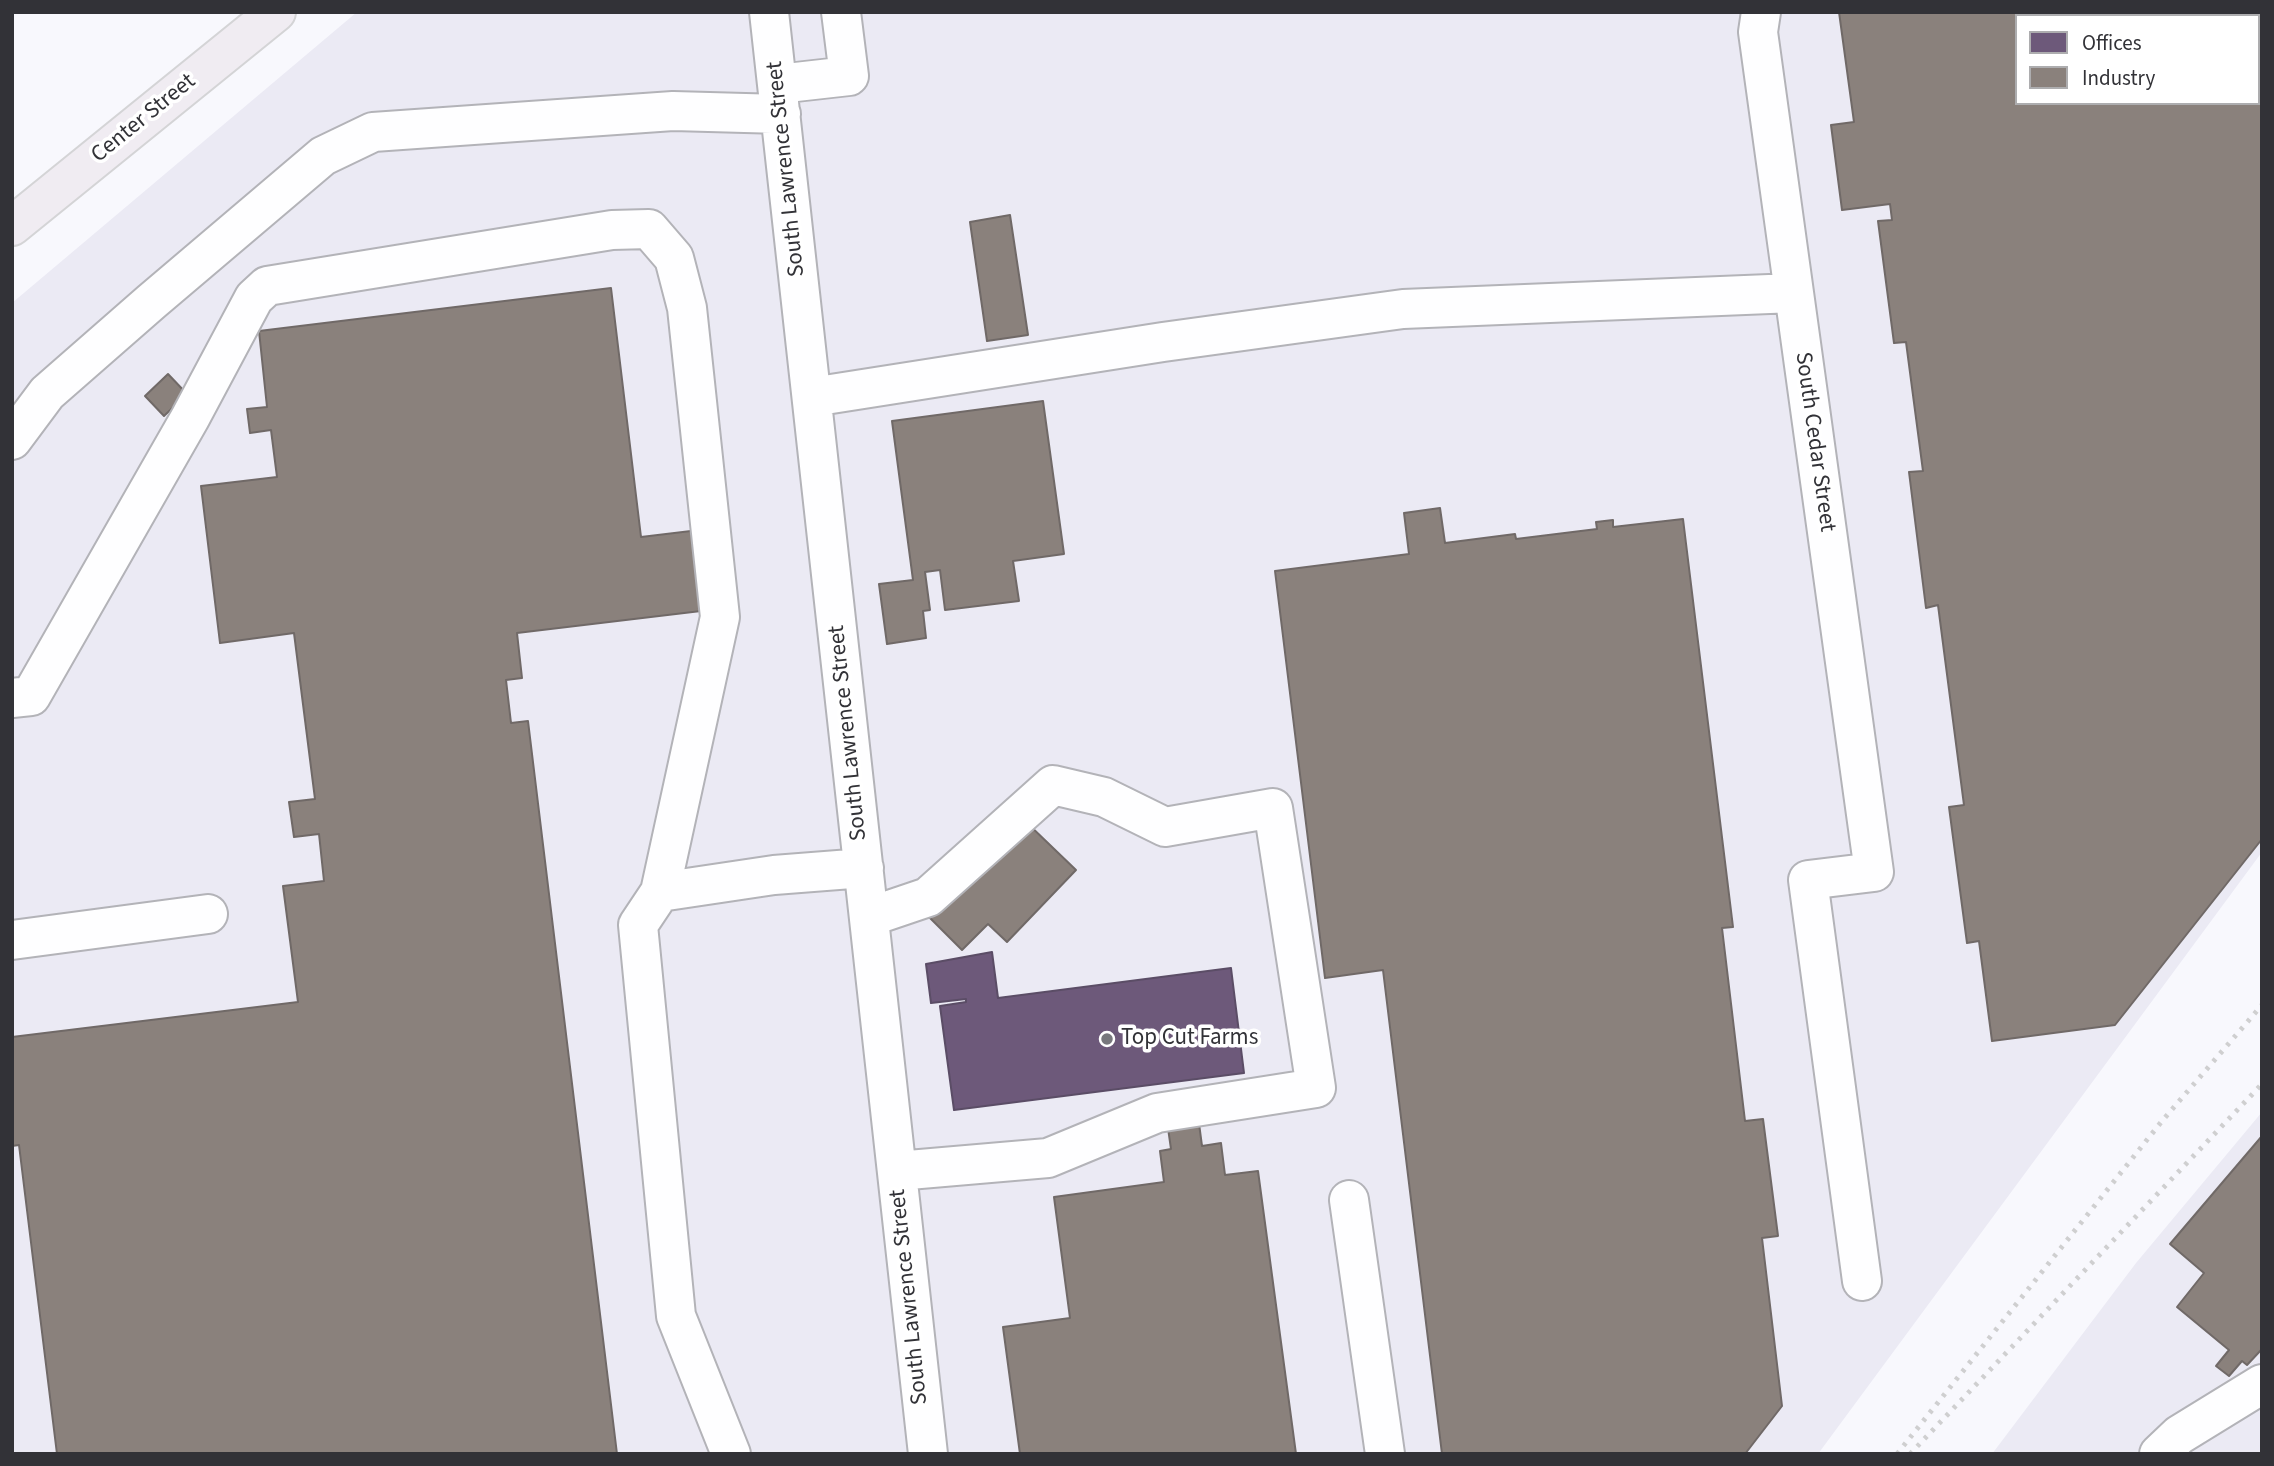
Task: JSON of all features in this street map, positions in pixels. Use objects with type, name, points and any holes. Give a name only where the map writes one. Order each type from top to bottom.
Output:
[{"type":"main road","name":"Center Street","points":[[12,226],[276,12]]},
{"type":"street","name":"South Lawrence Street","points":[[769,12],[928,1454]]},
{"type":"street","points":[[12,440],[47,393],[323,156],[373,132],[673,111],[779,99],[849,76],[841,12]]},
{"type":"street","name":"South Cedar Street","points":[[1762,12],[1758,32],[1874,872],[1808,880],[1862,1281]]},
{"type":"street","points":[[12,698],[31,696],[190,418],[254,298],[267,286],[612,230],[649,229],[674,258],[687,308],[720,617],[660,892],[638,925],[676,1316],[730,1454]]},
{"type":"street","points":[[812,397],[1163,342],[1404,309],[1794,293]]},
{"type":"street","points":[[869,917],[928,897],[1053,785],[1104,797],[1165,827],[1273,808],[1316,1087],[1157,1113],[1048,1158],[897,1171]]},
{"type":"street","points":[[660,892],[774,875],[864,868]]},
{"type":"street","points":[[12,940],[208,914]]},
{"type":"street","points":[[1349,1200],[1385,1454]]},
{"type":"street","points":[[2159,1454],[2179,1435],[2262,1384]]},
{"type":"shaded area","points":[[357,12],[2262,12],[2262,852],[1818,1454],[12,1454],[12,303]]},
{"type":"shaded area","points":[[2262,1112],[2262,1454],[1992,1454],[2136,1263]]},
{"type":"building: Offices","points":[[992,952],[998,998],[1231,968],[1244,1073],[954,1110],[940,1006],[966,1002],[966,999],[931,1003],[926,964]]},
{"type":"building: Industry","points":[[1839,12],[2262,12],[2262,839],[2115,1025],[1992,1041],[1979,941],[1967,943],[1949,807],[1964,805],[1938,605],[1926,608],[1909,472],[1923,471],[1906,342],[1894,343],[1878,221],[1892,220],[1890,204],[1842,210],[1831,125],[1854,122]]},
{"type":"building: Industry","points":[[1010,215],[1028,335],[987,341],[970,222]]},
{"type":"building: Industry","points":[[611,288],[641,537],[691,531],[701,611],[517,633],[522,678],[506,680],[511,723],[528,721],[617,1454],[57,1454],[19,1145],[12,1146],[12,1037],[298,1002],[283,886],[324,881],[319,834],[294,837],[289,802],[315,799],[294,633],[220,643],[201,486],[277,477],[271,430],[250,433],[247,409],[267,407],[259,331]]},
{"type":"building: Industry","points":[[168,374],[187,394],[164,416],[145,396]]},
{"type":"building: Industry","points":[[1043,401],[1064,554],[1013,561],[1019,601],[945,610],[940,570],[925,572],[930,610],[923,611],[926,638],[887,644],[879,584],[913,580],[892,421]]},
{"type":"building: Industry","points":[[1440,508],[1445,543],[1515,534],[1516,539],[1597,529],[1596,522],[1613,520],[1613,527],[1683,519],[1733,927],[1722,928],[1745,1121],[1763,1119],[1778,1236],[1762,1238],[1782,1406],[1745,1454],[1442,1454],[1383,970],[1325,978],[1275,571],[1409,554],[1404,513]]},
{"type":"building: Industry","points":[[1024,820],[1076,870],[1007,942],[988,924],[962,950],[929,917]]},
{"type":"building: Industry","points":[[1198,1116],[1202,1146],[1221,1143],[1225,1175],[1258,1171],[1296,1454],[1020,1454],[1003,1327],[1070,1318],[1054,1197],[1164,1182],[1160,1151],[1171,1149],[1167,1121]]},
{"type":"building: Industry","points":[[2262,1136],[2262,1349],[2247,1365],[2242,1361],[2229,1376],[2216,1366],[2229,1350],[2177,1307],[2204,1273],[2170,1244]]},
{"type":"railway","points":[[1897,1454],[2162,1121],[2262,1005]]},
{"type":"railway","points":[[1910,1454],[2262,1084]]},
{"type":"place","name":"Top Cut Farms","points":[[1107,1039]]}]
